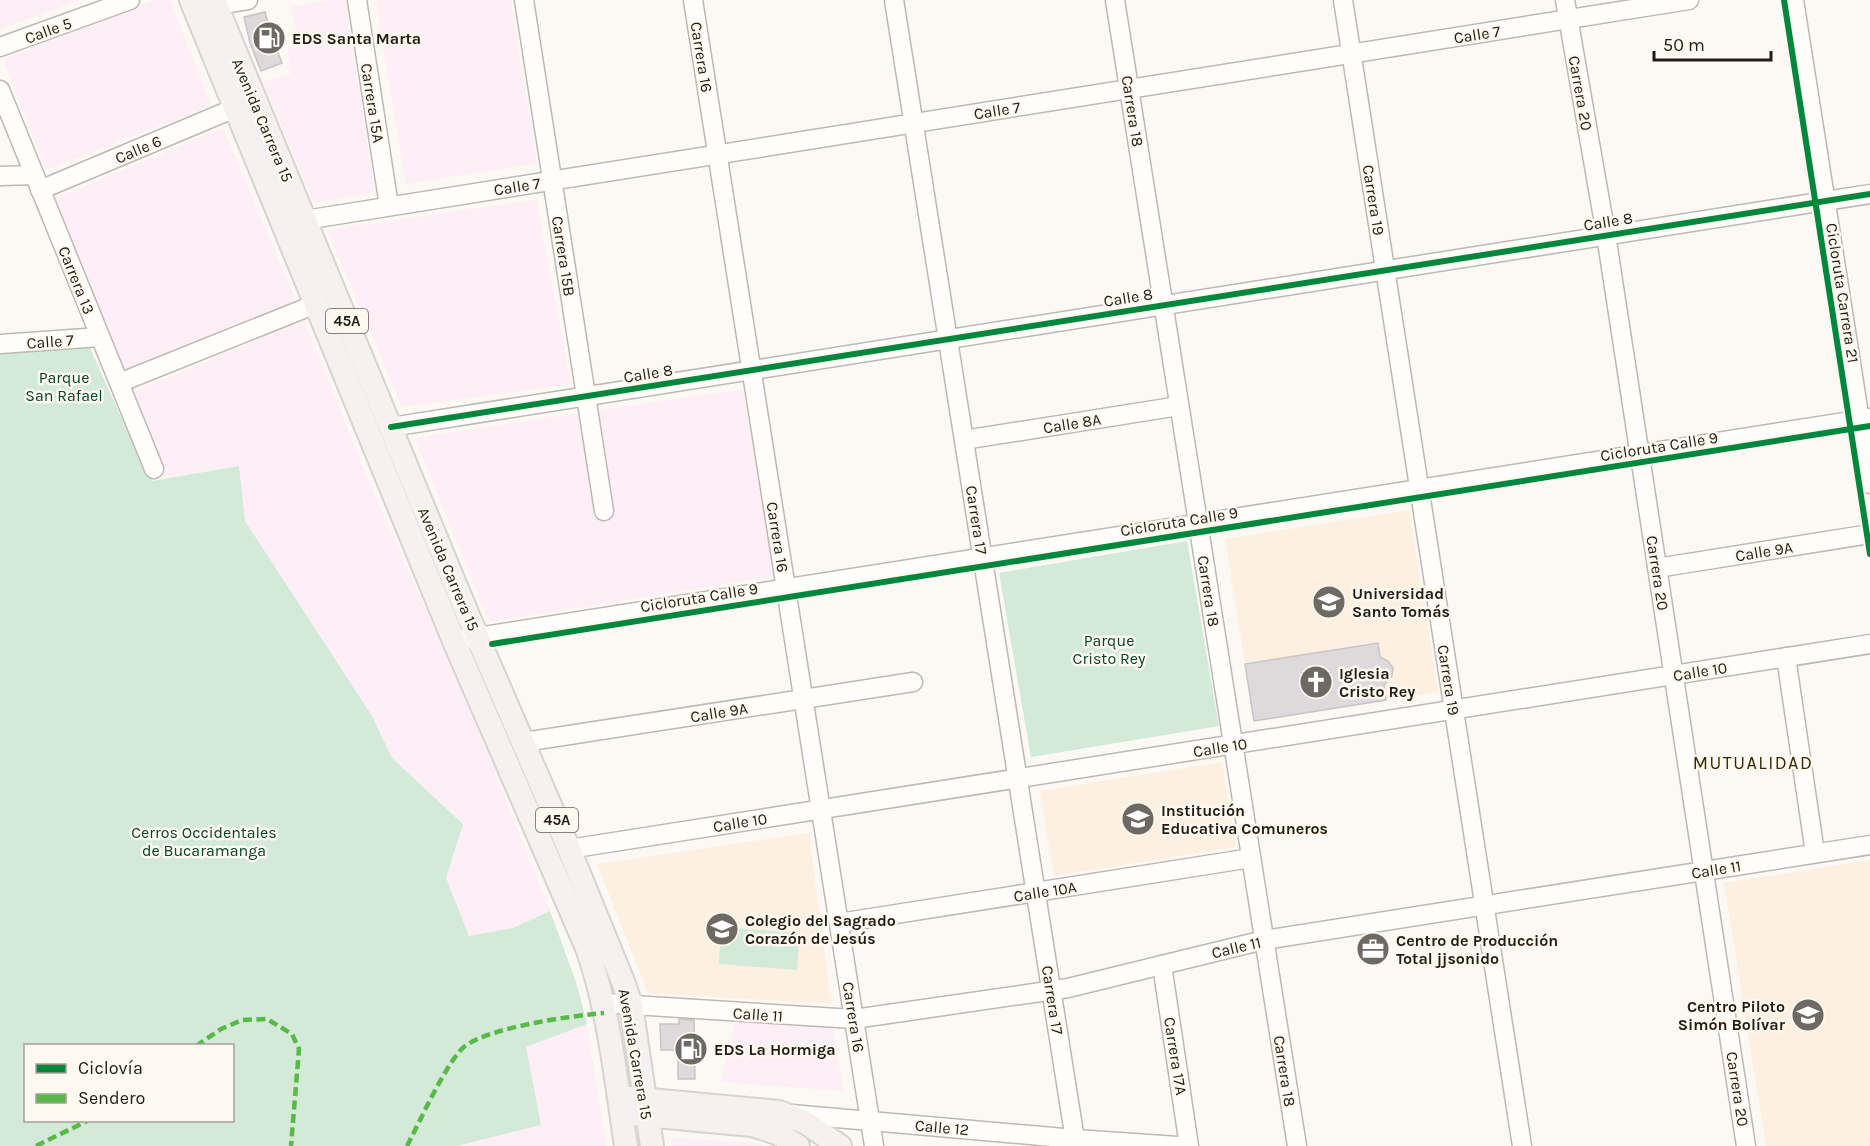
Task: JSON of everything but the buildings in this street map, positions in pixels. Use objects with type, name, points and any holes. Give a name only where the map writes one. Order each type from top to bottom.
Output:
[{"type":"main road","name":"Avenida Carrera 15","points":[[204,4],[235,108],[454,641],[594,967],[626,1146]]},
{"type":"main road","name":"Avenida Carrera 15","points":[[204,4],[304,220],[624,984],[631,1005],[652,1146]]},
{"type":"main road","points":[[619,1105],[778,1112],[806,1123],[840,1146]]},
{"type":"main road","points":[[646,1107],[752,1125],[777,1133],[798,1146]]},
{"type":"street","name":"Calle 5","points":[[0,47],[107,4],[130,0]]},
{"type":"street","points":[[204,4],[248,0]]},
{"type":"street","name":"Carrera 15A","points":[[357,0],[389,206]]},
{"type":"street","name":"Carrera 15B","points":[[524,0],[604,512]]},
{"type":"street","name":"Carrera 16","points":[[693,0],[874,1146]]},
{"type":"street","name":"Carrera 17","points":[[894,0],[1075,1142]]},
{"type":"street","name":"Carrera 18","points":[[1115,0],[1297,1146]]},
{"type":"street","name":"Carrera 19","points":[[1343,0],[1522,1146]]},
{"type":"street","name":"Carrera 20","points":[[1565,0],[1606,235],[1746,1146]]},
{"type":"street","name":"Calle 7","points":[[304,220],[1689,0]]},
{"type":"street","points":[[1794,0],[1826,201],[1865,418],[1870,484]]},
{"type":"street","name":"Carrera 13","points":[[0,90],[154,469]]},
{"type":"street","name":"Calle 6","points":[[0,176],[37,182],[235,108]]},
{"type":"street","name":"Calle 8","points":[[390,428],[1870,194]]},
{"type":"street","points":[[119,383],[316,304]]},
{"type":"street","name":"Calle 7","points":[[0,344],[100,337]]},
{"type":"street","name":"Calle 8A","points":[[964,440],[1179,406]]},
{"type":"street","points":[[454,641],[1865,418]]},
{"type":"street","name":"Calle 9A","points":[[1657,568],[1870,534]]},
{"type":"street","name":"Calle 10","points":[[569,849],[1870,644]]},
{"type":"street","points":[[1786,657],[1815,854]]},
{"type":"street","name":"Calle 9A","points":[[524,742],[913,682]]},
{"type":"street","name":"Calle 11","points":[[602,1004],[854,1019],[1052,992],[1264,940],[1870,845]]},
{"type":"street","name":"Calle 10A","points":[[839,923],[1251,858]]},
{"type":"street","name":"Carrera 17A","points":[[1162,965],[1189,1146]]},
{"type":"street","name":"Calle 12","points":[[778,1112],[1075,1142],[1178,1146]]},
{"type":"shaded area","points":[[0,0],[80,0],[0,29]]},
{"type":"shaded area","points":[[155,0],[170,0],[211,106],[46,170],[3,59]]},
{"type":"shaded area","points":[[345,0],[375,192],[314,203],[263,82],[290,75],[288,48],[296,30],[291,7]]},
{"type":"shaded area","points":[[376,0],[511,0],[537,163],[406,184]]},
{"type":"shaded area","points":[[223,128],[296,301],[125,372],[52,200]]},
{"type":"shaded area","points":[[536,200],[571,384],[402,407],[327,230]]},
{"type":"shaded area","points":[[304,321],[369,482],[471,712],[550,911],[513,928],[469,937],[446,878],[463,823],[392,758],[372,716],[245,521],[239,466],[168,478],[132,392]]},
{"type":"shaded area","points":[[743,389],[774,576],[489,622],[415,438]]},
{"type":"shaded area","name":"Universidad Santo Tomás","points":[[1409,510],[1438,692],[1254,721],[1225,539]]},
{"type":"shaded area","name":"Institución Educativa Comuneros","points":[[1222,762],[1236,847],[1054,876],[1040,791]]},
{"type":"shaded area","name":"Colegio del Sagrado Corazón de Jesús","points":[[809,833],[831,1004],[648,993],[597,864]]},
{"type":"shaded area","name":"Centro Piloto Simón Bolívar","points":[[1870,860],[1870,1146],[1766,1146],[1724,883]]},
{"type":"shaded area","points":[[736,1020],[833,1027],[843,1091],[721,1082]]},
{"type":"shaded area","points":[[587,1024],[606,1146],[457,1146],[541,1125],[526,1047]]},
{"type":"shaded area","points":[[671,1138],[758,1143],[762,1146],[672,1146]]},
{"type":"green space","name":"Cerros Occidentales de Bucaramanga","points":[[89,346],[152,481],[239,466],[245,521],[372,716],[392,758],[463,824],[446,878],[469,936],[513,928],[550,911],[576,982],[587,1024],[526,1047],[541,1125],[457,1146],[0,1146],[0,351]]},
{"type":"green space","name":"Parque Cristo Rey","points":[[1187,541],[1219,726],[1031,757],[999,573]]},
{"type":"green space","points":[[721,927],[800,933],[797,970],[719,964]]},
{"type":"marked path","points":[[407,1146],[450,1064],[465,1046],[477,1039],[511,1028],[604,1013]]},
{"type":"marked path","points":[[199,1044],[221,1029],[242,1020],[267,1019],[292,1034],[299,1049],[291,1146]]},
{"type":"marked path","points":[[36,1146],[85,1122]]},
{"type":"cycle path","name":"Cicloruta Carrera 21","points":[[1784,0],[1870,554]]},
{"type":"cycle path","points":[[391,427],[1870,194]]},
{"type":"cycle path","name":"Cicloruta Calle 9","points":[[492,644],[1870,426]]},
{"type":"place","name":"EDS Santa Marta","points":[[269,38]]},
{"type":"place","name":"Universidad Santo Tomás","points":[[1329,602]]},
{"type":"place","name":"Iglesia Cristo Rey","points":[[1316,682]]},
{"type":"place","name":"Institución Educativa Comuneros","points":[[1138,819]]},
{"type":"place","name":"Colegio del Sagrado Corazón de Jesús","points":[[722,929]]},
{"type":"place","name":"Centro de Producción Total jjsonido","points":[[1373,949]]},
{"type":"place","name":"Centro Piloto Simón Bolívar","points":[[1808,1015]]},
{"type":"place","name":"EDS La Hormiga","points":[[691,1049]]},
{"type":"district","name":"MUTUALIDAD","points":[[1753,763]]},
{"type":"park label","name":"Parque San Rafael","points":[[64,386]]}]
